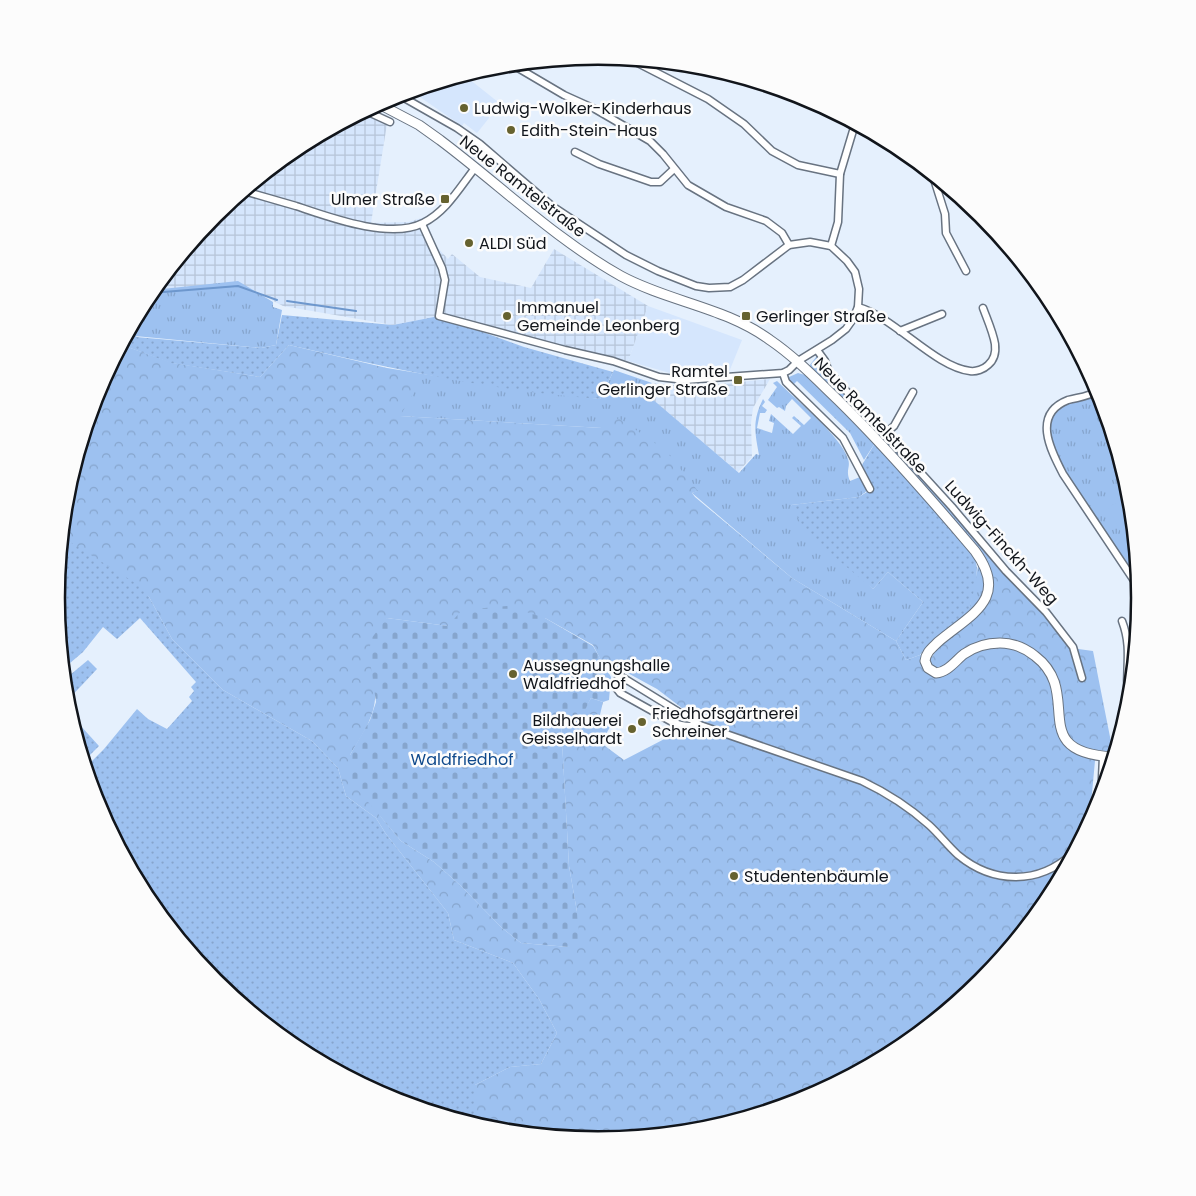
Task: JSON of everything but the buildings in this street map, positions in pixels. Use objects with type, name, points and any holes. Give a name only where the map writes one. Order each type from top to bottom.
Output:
[{"type":"main road","name":"Neue Ramtelstraße","points":[[388,109],[419,125],[562,237],[596,261],[622,276],[657,292],[708,308],[741,322],[768,338],[798,362],[901,465],[975,551],[985,567],[989,579],[989,588],[984,602],[972,616],[929,651],[925,658],[928,668],[936,673],[946,670],[972,649],[991,643],[1010,644],[1027,650],[1043,662],[1053,677],[1058,694],[1060,726],[1065,739],[1079,751],[1107,756]]},
{"type":"street","points":[[646,68],[708,100],[744,124],[772,151],[798,165],[840,174]]},
{"type":"street","points":[[523,71],[650,141],[688,185],[726,207],[766,221],[782,233],[789,245]]},
{"type":"street","points":[[408,100],[457,128],[480,144],[552,206],[626,254],[658,271],[696,286],[709,288],[730,287],[743,280],[789,245],[810,242],[831,246],[847,261],[855,272],[859,289],[858,307],[846,329],[783,373],[685,380],[659,377],[613,360],[565,350],[439,316],[445,280],[442,268],[422,224]]},
{"type":"street","points":[[374,115],[390,122]]},
{"type":"street","points":[[831,246],[838,222],[840,174],[853,130]]},
{"type":"street","points":[[574,152],[599,164],[651,182],[660,182],[674,168]]},
{"type":"street","points":[[251,193],[327,217],[372,228],[400,228],[422,224],[435,215],[475,168]]},
{"type":"street","points":[[937,187],[945,214],[946,233],[966,271]]},
{"type":"street","points":[[858,307],[866,309],[944,361],[971,371],[980,370],[988,366],[993,360],[995,351],[993,335],[983,308]]},
{"type":"street","points":[[900,331],[942,314]]},
{"type":"street","name":"Ludwig-Finckh-Weg","points":[[816,350],[825,361],[828,372],[886,433],[1006,571],[1046,612],[1073,647],[1082,678]]},
{"type":"street","points":[[783,373],[786,382],[843,438],[870,488]]},
{"type":"street","points":[[886,433],[894,426],[913,392]]},
{"type":"street","points":[[1090,395],[1057,406],[1048,415],[1048,439],[1054,457],[1063,474],[1130,575]]},
{"type":"street","points":[[1122,621],[1125,628],[1128,651]]},
{"type":"street","points":[[700,725],[677,725],[620,693],[615,683],[620,677],[628,680],[700,725],[862,781],[880,789],[930,825],[958,855],[982,870],[997,876],[1009,878],[1028,877],[1052,868],[1062,861]]},
{"type":"street","points":[[1102,771],[1103,756]]},
{"type":"shaded area","name":"Ludwig-Wolker-Kinderhaus","points":[[471,80],[498,102],[488,113],[489,118],[477,133],[464,123],[462,126],[419,96]]},
{"type":"shaded area","points":[[378,113],[388,118],[371,223],[408,222],[425,217],[436,246],[448,259],[452,254],[480,277],[531,288],[554,249],[648,306],[628,361],[536,342],[439,316],[393,325],[283,306],[252,290],[164,290],[197,247],[247,197],[302,155],[332,136]]},
{"type":"shaded area","points":[[648,306],[742,340],[729,372],[687,378],[628,361]]},
{"type":"shaded area","points":[[770,379],[753,408],[751,423],[752,457],[738,472],[643,392],[652,383],[683,386]]},
{"type":"green space","points":[[238,281],[273,302],[273,307],[282,310],[276,345],[261,348],[135,336],[138,328],[164,289]]},
{"type":"green space","points":[[282,315],[393,325],[439,316],[524,347],[613,372],[600,399],[482,385],[289,345],[260,377],[171,363],[128,347],[139,326],[136,337],[261,348],[276,345]]},
{"type":"green space","points":[[289,345],[387,368],[417,387],[400,416],[602,428],[619,418],[666,451],[698,491],[692,493],[695,497],[792,578],[896,641],[906,660],[920,655],[932,657],[937,649],[987,606],[992,595],[993,584],[991,572],[986,561],[992,558],[1045,614],[1071,648],[1093,651],[1111,742],[1108,751],[1096,750],[1090,802],[1060,865],[1021,922],[975,975],[949,999],[922,1021],[864,1060],[834,1076],[769,1103],[702,1121],[633,1130],[598,1131],[563,1130],[494,1121],[475,1117],[475,1085],[510,1067],[541,1064],[557,1033],[539,999],[513,963],[454,940],[448,913],[386,834],[376,818],[346,796],[338,768],[312,741],[223,690],[172,639],[149,597],[68,541],[75,494],[93,427],[128,347],[173,363],[260,377]],"holes":[[[387,618],[448,626],[545,618],[593,645],[605,668],[617,672],[624,671],[657,689],[699,721],[624,760],[601,743],[610,727],[599,719],[603,702],[591,698],[582,714],[561,723],[569,866],[577,912],[569,947],[521,943],[502,928],[461,886],[434,862],[401,841],[381,817],[350,755],[368,724],[374,708]]]},
{"type":"green space","points":[[817,356],[822,361],[825,369],[943,500],[992,558],[986,561],[872,430],[809,366]]},
{"type":"green space","points":[[387,368],[491,385],[600,399],[614,370],[652,383],[644,392],[739,473],[756,454],[759,455],[755,427],[757,414],[763,399],[765,402],[762,406],[767,410],[765,413],[760,413],[757,428],[772,433],[774,423],[769,421],[771,414],[793,434],[801,426],[792,418],[794,416],[804,425],[811,418],[792,399],[786,406],[785,411],[779,407],[777,408],[768,400],[777,387],[773,383],[777,381],[817,418],[844,450],[849,464],[848,474],[850,481],[860,477],[868,490],[859,497],[791,505],[873,589],[888,572],[923,602],[896,641],[792,578],[692,493],[697,491],[602,428],[399,416]]},
{"type":"green space","points":[[798,373],[805,375],[875,443],[864,460],[850,433],[797,381],[793,385],[789,380],[789,377]]},
{"type":"green space","points":[[1090,394],[1103,427],[1121,494],[1130,575],[1054,457],[1047,425],[1057,406]]},
{"type":"green space","points":[[875,443],[923,495],[975,558],[977,568],[976,582],[968,614],[927,646],[920,655],[906,660],[896,641],[923,602],[888,572],[873,589],[806,533],[791,505],[859,497],[873,488],[862,465]]},
{"type":"green space","points":[[1122,500],[1128,547],[1108,507]]},
{"type":"green space","points":[[69,541],[137,584],[149,597],[172,639],[223,690],[312,741],[338,768],[346,796],[376,818],[386,834],[448,913],[454,940],[513,963],[539,999],[557,1033],[541,1064],[510,1067],[475,1085],[475,1117],[427,1103],[362,1076],[331,1060],[302,1041],[247,999],[197,949],[155,894],[120,834],[91,762],[137,709],[148,719],[167,729],[192,701],[189,697],[194,691],[191,687],[196,682],[140,618],[117,639],[103,627],[83,652],[69,663],[65,598]]},
{"type":"green space","points":[[978,567],[981,567],[983,575],[982,593],[968,614]]},
{"type":"green space","name":"Waldfriedhof","points":[[507,606],[545,618],[593,646],[611,677],[609,700],[603,702],[591,698],[583,714],[561,723],[569,866],[580,943],[569,947],[521,943],[502,928],[461,886],[434,862],[401,841],[347,777],[350,755],[370,720],[376,702],[369,654],[371,639],[387,618],[448,626],[462,610]]},
{"type":"green space","points":[[88,660],[97,669],[74,694],[71,674]]},
{"type":"green space","points":[[81,726],[99,746],[89,756]]},
{"type":"waterway","points":[[162,292],[238,286],[277,300]]},
{"type":"waterway","points":[[287,301],[356,311]]},
{"type":"place","name":"Ludwig-Wolker-Kinderhaus","points":[[464,108]]},
{"type":"place","name":"Edith-Stein-Haus","points":[[511,130]]},
{"type":"place","name":"Ulmer Straße","points":[[445,199]]},
{"type":"place","name":"ALDI Süd","points":[[469,243]]},
{"type":"place","name":"Immanuel Gemeinde Leonberg","points":[[507,316]]},
{"type":"place","name":"Gerlinger Straße","points":[[746,316]]},
{"type":"place","name":"Ramtel Gerlinger Straße","points":[[738,380]]},
{"type":"place","name":"Aussegnungshalle Waldfriedhof","points":[[513,674]]},
{"type":"place","name":"Friedhofsgärtnerei Schreiner","points":[[642,722]]},
{"type":"place","name":"Bildhauerei Geisselhardt","points":[[632,729]]},
{"type":"place","name":"Studentenbäumle","points":[[734,876]]}]
